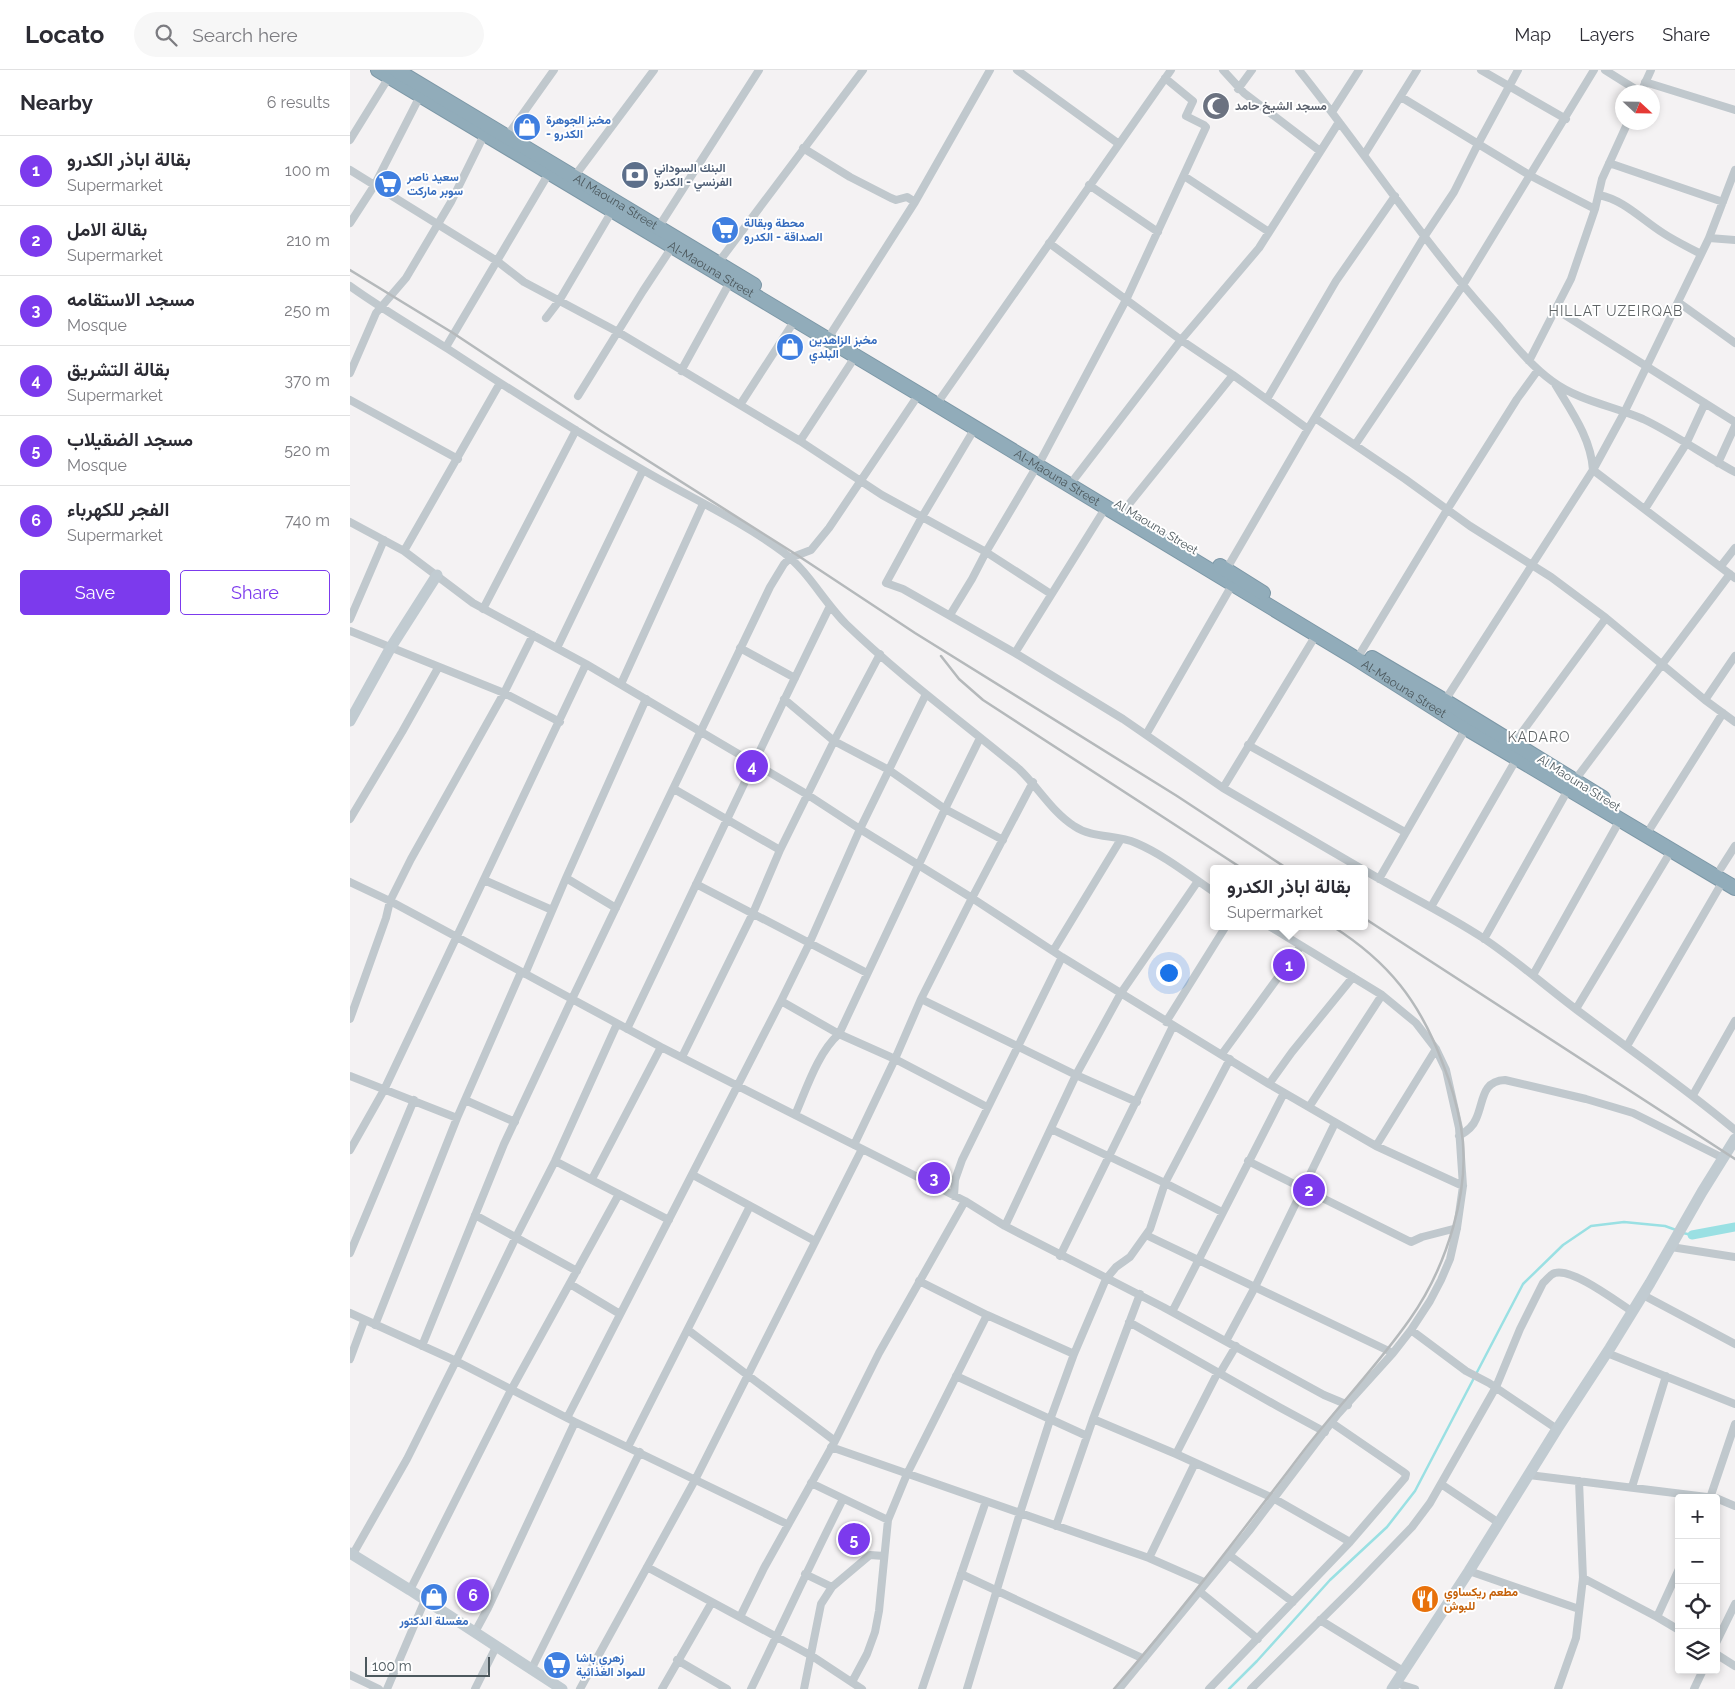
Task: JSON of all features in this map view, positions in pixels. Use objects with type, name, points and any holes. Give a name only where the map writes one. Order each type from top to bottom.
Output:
[{"type":"highway","name":"Al Maouna Street","points":[[396,73],[507,136],[718,263],[767,299],[832,332],[938,402],[1040,462],[1075,478],[1361,652],[1442,706],[1514,743],[1592,797],[1651,827],[1728,879]]},
{"type":"highway","name":"Al-Maouna Street","points":[[396,73],[420,96],[484,135],[730,282],[767,299],[795,320],[919,394],[938,402],[975,428],[1040,462],[1106,507],[1232,585],[1442,706],[1466,728],[1517,758],[1572,784]]},
{"type":"highway","points":[[1592,797],[1620,820],[1671,851],[1728,879]]},
{"type":"street","points":[[507,136],[554,70]]},
{"type":"street","points":[[574,177],[654,70]]},
{"type":"street","points":[[658,228],[759,70]]},
{"type":"street","points":[[718,263],[863,70]]},
{"type":"street","points":[[832,332],[915,202],[990,70]]},
{"type":"street","points":[[1017,70],[1118,144]]},
{"type":"street","points":[[938,402],[1171,70]]},
{"type":"street","points":[[1224,70],[1238,88],[1320,150]]},
{"type":"street","points":[[1238,88],[1252,70]]},
{"type":"street","points":[[1299,70],[1463,286],[1538,370],[1555,383],[1599,404],[1652,423],[1735,472]]},
{"type":"street","points":[[1306,78],[1311,70]]},
{"type":"street","points":[[1332,112],[1359,70]]},
{"type":"street","points":[[1364,155],[1417,70]]},
{"type":"street","points":[[1482,70],[1566,119]]},
{"type":"street","points":[[1226,570],[1308,428],[1424,237],[1454,192],[1518,70]]},
{"type":"street","points":[[1355,445],[1463,286],[1594,70]]},
{"type":"street","points":[[1606,70],[1630,85]]},
{"type":"street","points":[[1644,85],[1652,70]]},
{"type":"street","points":[[350,140],[396,73]]},
{"type":"street","points":[[950,615],[1040,462],[1126,300],[1206,126],[1186,116],[1192,101],[1165,78]]},
{"type":"street","points":[[1645,82],[1735,110]]},
{"type":"street","points":[[350,223],[374,186],[420,96]]},
{"type":"street","points":[[1401,97],[1531,176],[1595,209]]},
{"type":"street","points":[[1075,478],[1181,340],[1245,266],[1270,232],[1339,122]]},
{"type":"street","points":[[1530,361],[1571,279],[1595,209],[1602,179],[1624,130]]},
{"type":"street","points":[[350,373],[365,336],[380,307],[406,278],[458,189],[484,135]]},
{"type":"street","points":[[803,148],[850,177],[891,198],[896,200],[907,197],[915,202]]},
{"type":"street","points":[[1609,164],[1723,202]]},
{"type":"street","points":[[350,170],[497,261],[524,282],[618,332],[800,441],[861,481],[986,552],[1052,594]]},
{"type":"street","points":[[1442,706],[1593,470],[1624,413],[1702,254],[1735,170]]},
{"type":"street","points":[[446,348],[453,333],[548,173]]},
{"type":"street","points":[[1184,176],[1270,232]]},
{"type":"street","points":[[1089,185],[1158,232]]},
{"type":"street","points":[[1599,195],[1610,197],[1614,201],[1628,206],[1670,238],[1702,254]]},
{"type":"street","points":[[1267,399],[1336,281],[1395,196]]},
{"type":"street","points":[[546,318],[559,301],[612,211]]},
{"type":"street","points":[[1709,238],[1735,240]]},
{"type":"street","points":[[1049,243],[1181,340],[1308,428]]},
{"type":"street","points":[[578,396],[672,247]]},
{"type":"street","points":[[681,370],[730,282]]},
{"type":"street","points":[[350,286],[380,307],[576,430],[642,470],[759,536],[790,558],[830,606],[880,654],[1034,782],[1052,807],[1073,826],[1083,832],[1135,842],[1210,889]]},
{"type":"street","points":[[1678,302],[1735,342]]},
{"type":"street","points":[[1557,310],[1735,422]]},
{"type":"street","points":[[740,405],[795,320]]},
{"type":"street","points":[[800,441],[855,357]]},
{"type":"street","points":[[1361,652],[1447,510],[1538,370]]},
{"type":"street","points":[[1125,509],[1233,375]]},
{"type":"street","points":[[404,551],[500,383]]},
{"type":"street","points":[[1555,383],[1587,439],[1593,460],[1593,470]]},
{"type":"street","points":[[422,1346],[515,1122],[770,587],[784,564],[790,558],[812,550],[829,528],[919,394]]},
{"type":"street","points":[[350,400],[458,459]]},
{"type":"street","points":[[1645,509],[1686,444],[1705,403]]},
{"type":"street","points":[[1315,418],[1405,478],[1483,535],[1532,564],[1606,618],[1705,700],[1735,722]]},
{"type":"street","points":[[1718,463],[1735,426]]},
{"type":"street","points":[[975,428],[922,517],[886,583],[903,589],[1015,653],[1146,733],[1223,788],[1356,865]]},
{"type":"street","points":[[483,609],[576,430]]},
{"type":"street","points":[[557,648],[642,470]]},
{"type":"street","points":[[1484,939],[1572,784],[1662,663],[1732,576],[1593,470]]},
{"type":"street","points":[[621,684],[703,504]]},
{"type":"street","points":[[1015,653],[1106,507]]},
{"type":"street","points":[[350,522],[404,551],[483,609],[621,684],[808,795],[972,898],[1053,952],[1284,1093],[1376,1146],[1463,1186]]},
{"type":"street","points":[[350,620],[384,540]]},
{"type":"street","points":[[1721,566],[1735,548]]},
{"type":"street","points":[[350,721],[391,647],[437,576]]},
{"type":"street","points":[[1146,733],[1232,585]]},
{"type":"street","points":[[627,1029],[753,762],[830,606]]},
{"type":"street","points":[[1514,743],[1606,618]]},
{"type":"street","points":[[350,631],[504,693],[560,722]]},
{"type":"street","points":[[350,1019],[386,918],[390,901],[411,859],[504,693],[533,635]]},
{"type":"street","points":[[1223,788],[1316,635]]},
{"type":"street","points":[[740,648],[794,678]]},
{"type":"street","points":[[682,1057],[753,913],[780,850],[880,654]]},
{"type":"street","points":[[1705,700],[1735,656]]},
{"type":"street","points":[[350,1150],[384,1090],[586,664]]},
{"type":"street","points":[[350,820],[438,668]]},
{"type":"street","points":[[567,1418],[693,1175],[736,1085],[781,1001],[809,944],[860,829],[926,694]]},
{"type":"street","points":[[375,1325],[457,1118],[646,699]]},
{"type":"street","points":[[784,699],[834,741],[889,770],[944,809],[1003,840]]},
{"type":"street","points":[[1651,827],[1722,713]]},
{"type":"street","points":[[1380,879],[1405,832],[1466,728]]},
{"type":"street","points":[[795,1115],[816,1067],[828,1045],[839,1034],[944,809],[980,738]]},
{"type":"street","points":[[1248,745],[1405,832]]},
{"type":"street","points":[[1431,907],[1517,758]]},
{"type":"street","points":[[854,1145],[921,999],[1034,782]]},
{"type":"street","points":[[674,789],[780,850]]},
{"type":"street","points":[[1533,974],[1620,820]]},
{"type":"street","points":[[1053,952],[1122,839]]},
{"type":"street","points":[[1627,1046],[1728,879],[1735,846]]},
{"type":"street","points":[[1576,1009],[1671,851]]},
{"type":"street","points":[[1368,872],[1484,939],[1693,1095],[1735,1130]]},
{"type":"street","points":[[566,878],[616,908]]},
{"type":"street","points":[[484,880],[552,910]]},
{"type":"street","points":[[1004,1226],[1076,1075],[1121,993],[1198,881]]},
{"type":"street","points":[[350,882],[390,901],[617,1024],[954,1196],[1004,1226],[1060,1256],[1140,1294],[1324,1395],[1348,1405]]},
{"type":"street","points":[[696,884],[867,973]]},
{"type":"street","points":[[1060,1256],[1137,1102],[1170,1024],[1224,930]]},
{"type":"street","points":[[1119,1689],[1229,1555],[1332,1423],[1411,1330],[1441,1280],[1450,1260],[1457,1228],[1463,1186],[1459,1128],[1446,1070],[1436,1049],[1416,1023],[1382,995],[1275,930]]},
{"type":"street","points":[[1222,1054],[1301,946]]},
{"type":"street","points":[[954,1196],[955,1180],[962,1160],[1062,957]]},
{"type":"street","points":[[1269,1084],[1298,1044],[1353,977]]},
{"type":"street","points":[[1310,1107],[1382,995]]},
{"type":"street","points":[[921,999],[1076,1075],[1137,1102]]},
{"type":"street","points":[[781,1001],[839,1034],[895,1059],[988,1107]]},
{"type":"street","points":[[1693,1095],[1735,1021]]},
{"type":"street","points":[[562,1689],[351,1554],[407,1460],[516,1237],[556,1161],[617,1024]]},
{"type":"street","points":[[592,1180],[662,1047]]},
{"type":"street","points":[[1376,1146],[1436,1049]]},
{"type":"street","points":[[967,1689],[1050,1420],[1074,1354],[1106,1279],[1116,1267],[1130,1257],[1146,1235],[1165,1183],[1230,1059]]},
{"type":"street","points":[[350,1076],[457,1118]]},
{"type":"street","points":[[1459,1136],[1476,1121],[1484,1095],[1490,1084],[1505,1080],[1586,1099],[1633,1113],[1723,1158]]},
{"type":"street","points":[[1172,1312],[1284,1093]]},
{"type":"street","points":[[350,1253],[414,1100]]},
{"type":"street","points":[[465,1100],[515,1122]]},
{"type":"street","points":[[1226,1341],[1255,1287],[1335,1123]]},
{"type":"street","points":[[1051,1130],[1110,1156],[1222,1212]]},
{"type":"street","points":[[1414,1689],[1394,1686],[1643,1296],[1687,1218],[1734,1142]]},
{"type":"street","points":[[580,1689],[695,1480],[862,1149]]},
{"type":"street","points":[[556,1161],[669,1220]]},
{"type":"street","points":[[1248,1161],[1411,1242],[1422,1237],[1457,1228]]},
{"type":"street","points":[[693,1175],[815,1241]]},
{"type":"street","points":[[410,1590],[511,1390],[619,1194]]},
{"type":"street","points":[[740,1617],[787,1524],[833,1444],[879,1354],[965,1202]]},
{"type":"street","points":[[628,1447],[750,1206]]},
{"type":"street","points":[[475,1215],[578,1270]]},
{"type":"street","points":[[1146,1235],[1393,1353]]},
{"type":"street","points":[[1674,1242],[1735,1257]]},
{"type":"street","points":[[1257,1688],[1320,1620],[1412,1527],[1430,1503],[1473,1424],[1543,1284],[1555,1273],[1567,1274],[1585,1281],[1633,1312]]},
{"type":"street","points":[[920,1281],[987,1315],[1074,1354]]},
{"type":"street","points":[[570,1284],[620,1314]]},
{"type":"street","points":[[1056,1526],[1140,1294]]},
{"type":"street","points":[[1643,1296],[1735,1344]]},
{"type":"street","points":[[350,1313],[456,1362],[574,1422],[787,1524]]},
{"type":"street","points":[[852,1682],[867,1654],[875,1632],[879,1611],[888,1520],[907,1474],[987,1315]]},
{"type":"street","points":[[350,1360],[364,1321]]},
{"type":"street","points":[[1129,1322],[1279,1408],[1325,1432]]},
{"type":"street","points":[[688,1330],[833,1444],[907,1474],[1149,1558],[1206,1583]]},
{"type":"street","points":[[1411,1330],[1466,1371],[1492,1385],[1557,1429]]},
{"type":"street","points":[[1176,1454],[1219,1372],[1236,1346]]},
{"type":"street","points":[[1607,1353],[1735,1404]]},
{"type":"street","points":[[956,1376],[1087,1436]]},
{"type":"street","points":[[1632,1486],[1666,1376]]},
{"type":"street","points":[[1093,1420],[1176,1454],[1273,1498],[1350,1542]]},
{"type":"street","points":[[475,1632],[488,1608],[574,1422]]},
{"type":"street","points":[[1209,1689],[1350,1542],[1403,1482],[1406,1474],[1332,1423]]},
{"type":"street","points":[[1714,1494],[1735,1424]]},
{"type":"street","points":[[531,1670],[640,1452]]},
{"type":"street","points":[[1149,1558],[1195,1463]]},
{"type":"street","points":[[1529,1475],[1686,1494]]},
{"type":"street","points":[[1558,1689],[1576,1638],[1583,1578],[1579,1482]]},
{"type":"street","points":[[811,1483],[888,1520]]},
{"type":"street","points":[[1441,1484],[1499,1523]]},
{"type":"street","points":[[751,1689],[777,1637],[804,1574],[842,1499]]},
{"type":"street","points":[[922,1689],[986,1501]]},
{"type":"street","points":[[1720,1501],[1735,1506]]},
{"type":"street","points":[[804,1689],[821,1604],[832,1587],[870,1555],[884,1556]]},
{"type":"street","points":[[1229,1555],[1293,1602]]},
{"type":"street","points":[[647,1567],[812,1656],[862,1689]]},
{"type":"street","points":[[1469,1571],[1579,1609]]},
{"type":"street","points":[[804,1574],[832,1587]]},
{"type":"street","points":[[962,1574],[1144,1659]]},
{"type":"street","points":[[1583,1578],[1677,1629]]},
{"type":"street","points":[[1658,1617],[1675,1578]]},
{"type":"street","points":[[1199,1591],[1258,1639]]},
{"type":"street","points":[[387,1689],[425,1600]]},
{"type":"street","points":[[662,1689],[712,1602]]},
{"type":"street","points":[[1720,1635],[1735,1604]]},
{"type":"street","points":[[1320,1620],[1404,1671]]},
{"type":"street","points":[[475,1689],[496,1647]]},
{"type":"street","points":[[1720,1657],[1735,1666]]},
{"type":"street","points":[[677,1660],[727,1689]]},
{"type":"street","points":[[1694,1689],[1701,1674]]},
{"type":"street","points":[[350,1676],[379,1689]]},
{"type":"waterway","points":[[1229,1689],[1257,1661],[1330,1580],[1387,1527],[1415,1491],[1523,1284],[1563,1245],[1591,1226],[1624,1222],[1665,1226],[1676,1230]]},
{"type":"waterway","points":[[1692,1235],[1735,1227]]},
{"type":"waterway","points":[[1683,1233],[1692,1235]]},
{"type":"railway","points":[[350,270],[453,333],[601,431],[797,555],[915,633],[1177,796],[1282,865]]},
{"type":"railway","points":[[941,656],[959,679],[983,700],[1237,865]]},
{"type":"railway","points":[[1368,921],[1735,1159]]},
{"type":"railway","points":[[1114,1689],[1188,1601],[1318,1433],[1398,1336],[1423,1299],[1435,1276],[1453,1227],[1463,1176],[1463,1151],[1458,1111],[1443,1064],[1424,1021],[1400,985],[1370,954],[1338,930]]},
{"type":"place","name":"مسجد الشيخ حامد","points":[[1216,106]]},
{"type":"place","name":"مخبز الجوهرة - الكدرو","points":[[527,127]]},
{"type":"place","name":"البنك السوداني الفرنسي - الكدرو","points":[[635,175]]},
{"type":"place","name":"سعيد ناصر سوبر ماركت","points":[[388,184]]},
{"type":"place","name":"محطة وبقالة الصداقة - الكدرو","points":[[725,230]]},
{"type":"place","name":"مخبز الزاهدين البلدي","points":[[790,347]]},
{"type":"place","name":"بقالة التشريق","points":[[752,766]]},
{"type":"place","name":"بقالة اباذر الكدرو","points":[[1289,965]]},
{"type":"place","name":"مسجد الاستقامه","points":[[934,1178]]},
{"type":"place","name":"بقالة الامل","points":[[1309,1190]]},
{"type":"place","name":"مسجد الضقيلاب","points":[[854,1539]]},
{"type":"place","name":"الفجر للكهرباء","points":[[473,1595]]},
{"type":"place","name":"مغسلة الدكتور","points":[[434,1597]]},
{"type":"place","name":"مطعم ريكساوي للبوش","points":[[1425,1599]]},
{"type":"place","name":"زهري باشا للمواد الغذائية","points":[[557,1665]]},
{"type":"district","name":"HILLAT UZEIRQAB","points":[[1616,311]]},
{"type":"district","name":"KADARO","points":[[1539,737]]}]
